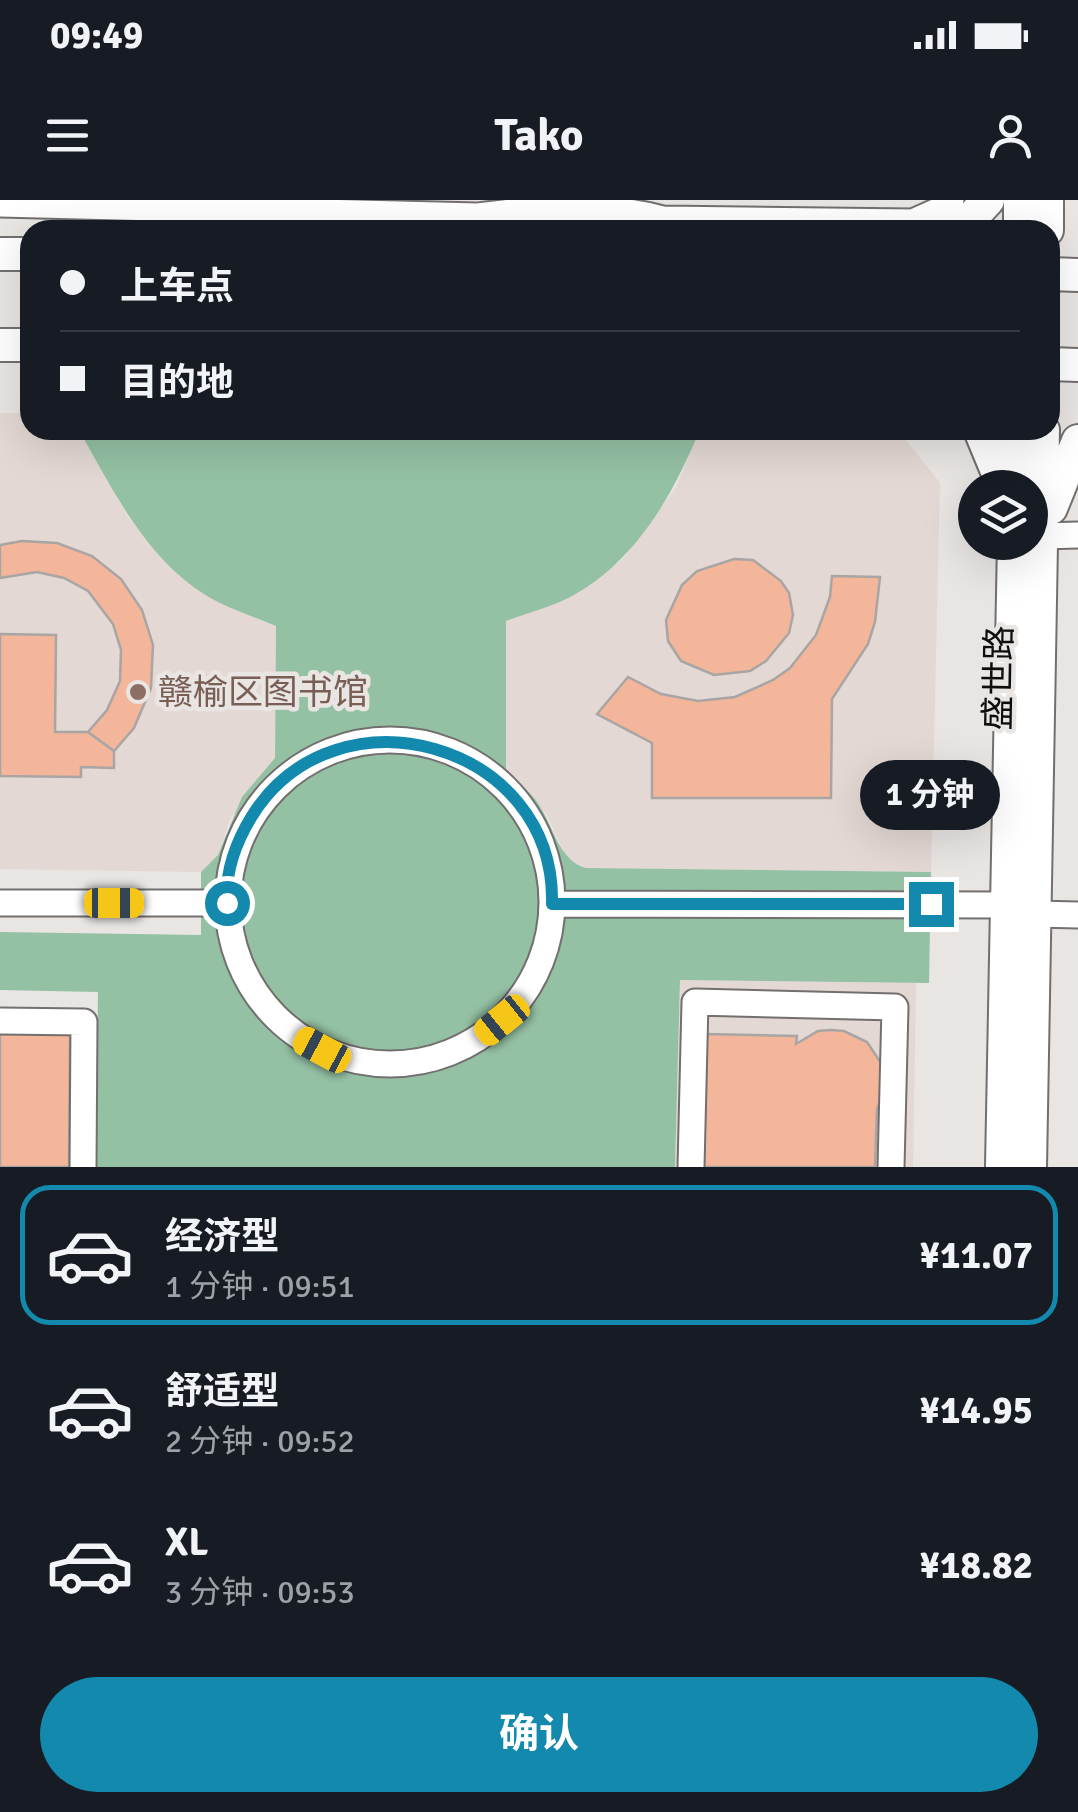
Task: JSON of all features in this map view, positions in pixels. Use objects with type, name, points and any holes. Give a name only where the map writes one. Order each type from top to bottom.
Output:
[{"type":"main road","points":[[969,220],[988,200]]},
{"type":"main road","points":[[984,440],[997,470]]},
{"type":"main road","points":[[1015,470],[1016,440]]},
{"type":"main road","name":"盛世路","points":[[1039,470],[1043,440]]},
{"type":"main road","points":[[1048,503],[1078,441]]},
{"type":"main road","name":"盛世路","points":[[1002,1167],[1021,909],[1031,560]]},
{"type":"main road","name":"盛世路","points":[[1021,909],[1030,1167]]},
{"type":"street","points":[[917,220],[944,208],[951,200]]},
{"type":"street","points":[[0,204],[478,216],[531,209],[634,211],[663,219],[746,220]]},
{"type":"street","points":[[1048,536],[1078,535]]},
{"type":"street","points":[[360,744],[422,744],[480,766],[513,796],[541,843],[550,875],[552,904],[541,962],[518,1002],[502,1020],[451,1052],[393,1064],[345,1058],[301,1038],[282,1024],[265,1007],[240,966],[227,903],[229,872],[245,827],[272,789],[289,774],[328,752],[360,744]]},
{"type":"street","points":[[0,903],[227,903]]},
{"type":"street","points":[[552,904],[1021,909],[1078,914]]},
{"type":"street","points":[[691,1167],[696,1002],[895,1007],[891,1167]]},
{"type":"street","points":[[0,1021],[84,1022],[83,1167]]},
{"type":"shaded area","name":"赣榆区图书馆","points":[[0,413],[20,413],[20,440],[85,440],[128,517],[190,584],[218,602],[276,625],[275,758],[230,819],[218,855],[201,872],[0,869]]},
{"type":"shaded area","points":[[696,440],[906,440],[940,483],[931,872],[586,868],[567,859],[548,817],[533,796],[506,771],[506,621],[570,597],[623,559],[676,487]]},
{"type":"shaded area","points":[[680,980],[916,983],[913,1167],[675,1167]]},
{"type":"green space","points":[[85,440],[695,440],[664,503],[615,565],[572,596],[506,621],[506,771],[535,799],[568,857],[586,868],[931,872],[929,983],[680,980],[675,1167],[96,1167],[98,992],[0,990],[0,932],[201,935],[201,872],[218,855],[242,797],[275,758],[276,626],[218,602],[173,569],[136,527]]},
{"type":"building","points":[[22,541],[57,543],[92,556],[121,579],[142,610],[153,645],[151,688],[134,728],[114,751],[88,732],[107,710],[120,681],[121,650],[113,624],[88,591],[64,578],[37,572],[0,578],[0,545]]},
{"type":"building","points":[[734,559],[753,560],[781,581],[789,593],[793,615],[789,633],[766,661],[750,671],[714,675],[681,661],[668,641],[666,620],[682,585],[697,571]]},
{"type":"building","points":[[832,576],[880,577],[875,622],[868,644],[832,699],[831,798],[652,798],[652,743],[597,714],[628,677],[661,694],[698,701],[735,697],[773,680],[790,668],[816,635],[830,597]]},
{"type":"building","points":[[0,634],[56,635],[55,732],[88,732],[114,751],[114,768],[81,767],[81,777],[0,776]]},
{"type":"building","points":[[818,1031],[844,1031],[867,1042],[881,1063],[884,1091],[877,1109],[875,1167],[704,1167],[707,1034],[797,1036],[796,1044]]},
{"type":"building","points":[[0,1033],[70,1034],[69,1167],[0,1167]]},
{"type":"place","name":"赣榆区图书馆","points":[[138,692]]},
{"type":"route","points":[[227,903],[229,872],[245,827],[272,789],[289,774],[328,752],[360,744],[422,744],[480,766],[513,796],[537,833],[545,854],[552,904],[931,904]]}]
